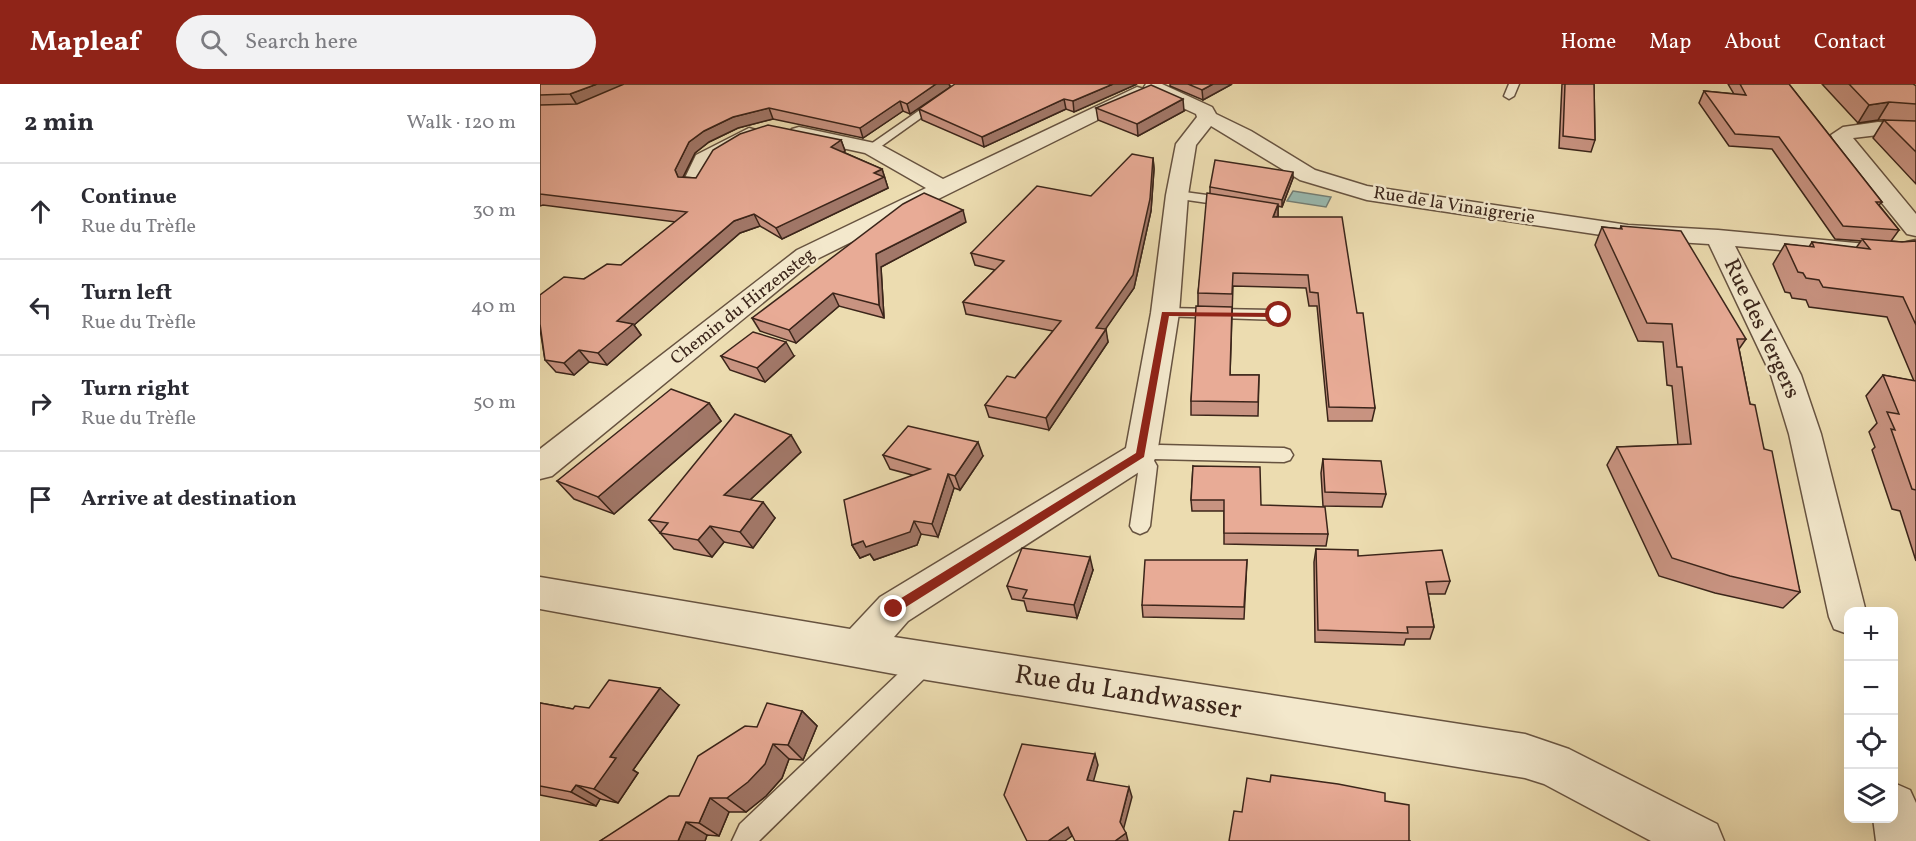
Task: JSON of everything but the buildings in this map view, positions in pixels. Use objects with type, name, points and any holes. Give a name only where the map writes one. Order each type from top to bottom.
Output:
[{"type":"street","name":"Rue de la Vinaigrerie","points":[[1156,86],[1205,111],[1207,118],[1226,124],[1300,171],[1332,184],[1373,194],[1628,232],[1718,237]]},
{"type":"street","name":"Chemin du Hirzensteg","points":[[540,467],[806,255],[1116,101],[1156,86]]},
{"type":"street","points":[[860,648],[894,609],[1141,454],[1165,313],[1177,195],[1186,144],[1207,118]]},
{"type":"street","points":[[1916,131],[1866,128],[1851,130],[1841,135],[1846,146],[1916,229]]},
{"type":"street","points":[[694,182],[704,160],[735,140],[774,129],[872,148],[941,187]]},
{"type":"street","name":"Rue des Vergers","points":[[1718,237],[1888,253],[1910,251],[1916,247]]},
{"type":"street","name":"Rue des Vergers","points":[[1718,237],[1786,375],[1805,434],[1846,607]]},
{"type":"street","name":"Rue du Landwasser","points":[[540,593],[927,661],[1526,756],[1553,765],[1700,841]]},
{"type":"street","points":[[1896,823],[1900,841]]},
{"type":"lane","points":[[872,148],[962,85],[955,84]]},
{"type":"lane","points":[[1509,96],[1514,84]]},
{"type":"lane","points":[[1177,195],[1245,205]]},
{"type":"lane","points":[[1165,313],[1279,315]]},
{"type":"lane","points":[[1140,526],[1148,466],[1141,454],[1160,452],[1284,455]]},
{"type":"lane","points":[[745,841],[749,833],[927,661]]},
{"type":"water","points":[[1293,191],[1331,197],[1326,207],[1287,201]]},
{"type":"route","points":[[894,609],[1141,454],[1165,313],[1279,315]]}]
